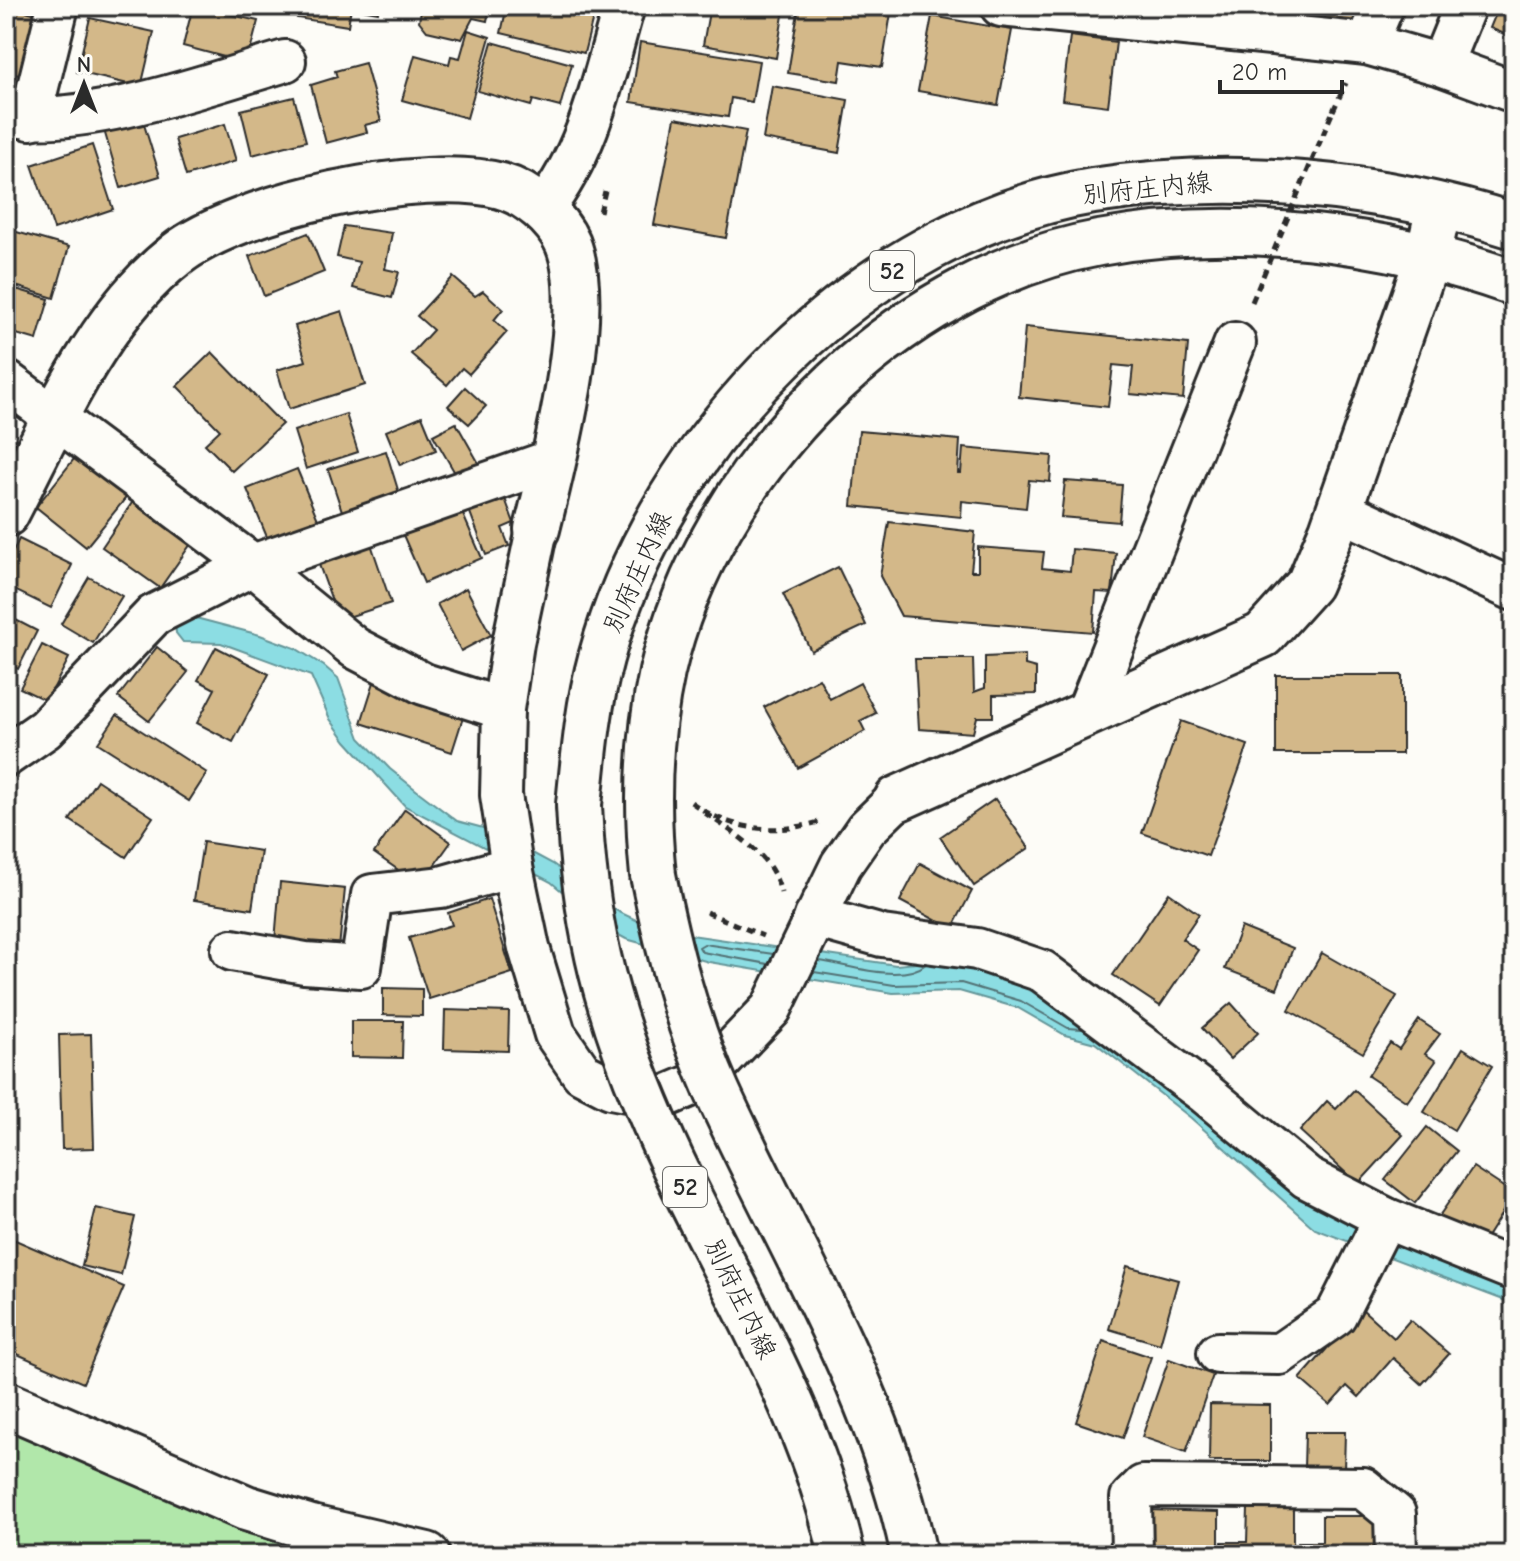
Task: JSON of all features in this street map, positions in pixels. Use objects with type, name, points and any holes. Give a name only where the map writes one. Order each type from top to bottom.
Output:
[{"type":"main road","points":[[6,514],[117,313],[177,253],[241,218],[345,192],[448,180],[503,186],[543,209],[567,243],[576,289],[573,348],[537,529]]},
{"type":"main road","name":"別府庄内線","points":[[842,1555],[807,1444],[647,1106],[617,1027],[595,952],[587,910],[579,805],[586,729],[601,657],[624,594],[661,515],[708,443],[761,378],[812,328],[877,280],[944,242],[998,219],[1090,192],[1170,182],[1253,181],[1337,186],[1439,206],[1514,226]]},
{"type":"main road","points":[[897,799],[1263,635],[1309,584],[1340,510],[1428,257],[1439,206]]},
{"type":"main road","name":"別府庄内線","points":[[914,1555],[896,1485],[845,1354],[716,1088],[685,1011],[653,875],[647,809],[650,737],[663,670],[681,612],[708,547],[765,459],[808,409],[858,362],[910,323],[968,289],[1030,262],[1098,243],[1171,234],[1252,233],[1333,241],[1428,257],[1514,283]]},
{"type":"main road","points":[[6,1404],[246,1508],[311,1528],[427,1555]]},
{"type":"street","points":[[58,6],[18,117],[61,118],[193,89],[285,61]]},
{"type":"street","points":[[543,209],[564,182],[584,145],[624,6]]},
{"type":"street","points":[[1001,6],[1189,15],[1367,44],[1441,65],[1514,92]]},
{"type":"street","points":[[1367,44],[1383,6]]},
{"type":"street","points":[[1441,65],[1465,6]]},
{"type":"street","points":[[1086,715],[1235,343]]},
{"type":"street","points":[[6,381],[253,565],[355,648],[424,684],[503,709]]},
{"type":"street","points":[[6,756],[45,729],[154,615],[253,565],[553,460]]},
{"type":"street","points":[[1340,510],[1514,590]]},
{"type":"street","points":[[537,529],[513,643],[503,709],[501,795],[529,948],[555,1034],[582,1073],[611,1088],[662,1098],[702,1081],[750,1034],[787,980],[799,910],[841,865],[866,829],[897,799]]},
{"type":"street","points":[[232,950],[305,963],[361,967],[372,895],[441,887],[512,867]]},
{"type":"street","points":[[799,910],[882,936],[977,949],[1042,971],[1206,1094],[1307,1178],[1385,1218],[1514,1270]]},
{"type":"street","points":[[1218,1353],[1280,1354],[1336,1315],[1385,1218]]},
{"type":"street","points":[[1132,1555],[1131,1498],[1143,1486],[1158,1486],[1363,1488],[1395,1514],[1396,1555]]},
{"type":"path","points":[[1252,302],[1333,111]]},
{"type":"path","points":[[682,796],[757,850],[799,910]]},
{"type":"path","points":[[705,813],[761,831],[825,820]]},
{"type":"path","points":[[705,911],[778,943]]},
{"type":"green space","points":[[6,1404],[388,1555],[6,1555]]},
{"type":"water","points":[[192,617],[260,635],[295,648],[324,666],[338,678],[360,738],[390,769],[420,793],[457,821],[487,829],[553,864],[617,911],[657,930],[896,965],[916,963],[925,955],[1034,981],[1243,1142],[1310,1204],[1514,1285],[1514,1304],[1315,1229],[1191,1118],[1095,1043],[1065,1035],[1018,1008],[959,991],[893,993],[709,962],[626,939],[604,927],[551,882],[405,806],[330,719],[311,676],[221,643],[183,642],[176,633],[175,622]]},
{"type":"building","points":[[6,6],[37,14],[22,76],[6,72]]},
{"type":"building","points":[[193,6],[258,21],[247,63],[183,46]]},
{"type":"building","points":[[299,6],[379,6],[378,12],[351,7],[348,26],[297,18]]},
{"type":"building","points":[[422,6],[490,6],[487,21],[473,18],[462,39],[427,31],[419,21]]},
{"type":"building","points":[[507,6],[596,6],[584,53],[501,33]]},
{"type":"building","points":[[710,6],[784,9],[776,58],[703,45]]},
{"type":"building","points":[[799,6],[849,6],[891,13],[882,67],[842,61],[839,81],[788,73]]},
{"type":"building","points":[[1309,6],[1364,6],[1359,28],[1324,22],[1326,12]]},
{"type":"building","points":[[1499,6],[1514,6],[1514,38],[1490,28]]},
{"type":"building","points":[[932,16],[1012,30],[998,105],[918,91]]},
{"type":"building","points":[[90,18],[154,32],[141,87],[77,72]]},
{"type":"building","points":[[468,30],[490,37],[467,118],[402,100],[415,55],[449,64],[451,56],[460,58]]},
{"type":"building","points":[[1070,36],[1116,42],[1108,106],[1062,100]]},
{"type":"building","points":[[492,42],[572,64],[560,107],[533,100],[531,106],[478,91]]},
{"type":"building","points":[[640,42],[759,61],[752,102],[731,98],[728,117],[631,102]]},
{"type":"building","points":[[365,63],[381,121],[365,125],[367,132],[326,143],[311,85],[337,77],[335,71]]},
{"type":"building","points":[[772,86],[848,100],[839,153],[763,139]]},
{"type":"building","points":[[294,97],[306,141],[252,155],[241,110]]},
{"type":"building","points":[[142,118],[160,176],[121,188],[104,130]]},
{"type":"building","points":[[675,118],[746,131],[726,238],[654,225]]},
{"type":"building","points":[[225,124],[236,161],[186,176],[175,139]]},
{"type":"building","points":[[92,145],[113,209],[54,229],[32,165]]},
{"type":"building","points":[[344,226],[392,233],[385,269],[399,272],[392,298],[353,288],[359,262],[337,257]]},
{"type":"building","points":[[6,229],[69,247],[54,298],[6,283]]},
{"type":"building","points":[[308,233],[324,272],[264,296],[249,256]]},
{"type":"building","points":[[453,277],[475,296],[483,291],[503,309],[494,320],[507,332],[469,374],[462,368],[447,385],[411,354],[433,330],[417,316]]},
{"type":"building","points":[[6,286],[49,299],[37,340],[6,331]]},
{"type":"building","points":[[342,311],[365,385],[289,409],[277,370],[306,361],[295,326]]},
{"type":"building","points":[[1025,327],[1188,344],[1183,399],[1130,394],[1133,367],[1113,365],[1108,407],[1019,397]]},
{"type":"building","points":[[212,352],[282,424],[232,471],[205,444],[220,430],[177,386]]},
{"type":"building","points":[[465,387],[486,406],[469,424],[448,406]]},
{"type":"building","points":[[346,414],[358,452],[306,469],[294,431]]},
{"type":"building","points":[[422,416],[436,450],[400,465],[386,431]]},
{"type":"building","points":[[456,423],[481,467],[459,480],[433,435]]},
{"type":"building","points":[[859,431],[960,440],[958,473],[961,473],[963,448],[1052,456],[1050,482],[1029,480],[1026,508],[962,501],[961,517],[852,506]]},
{"type":"building","points":[[386,451],[399,493],[342,511],[328,469]]},
{"type":"building","points":[[78,454],[129,494],[86,547],[36,507]]},
{"type":"building","points":[[297,469],[319,522],[269,542],[247,489]]},
{"type":"building","points":[[1065,481],[1122,485],[1119,522],[1061,517]]},
{"type":"building","points":[[503,493],[514,523],[502,528],[509,546],[486,555],[468,507]]},
{"type":"building","points":[[136,497],[195,538],[160,588],[102,547]]},
{"type":"building","points":[[461,510],[482,558],[424,583],[403,535]]},
{"type":"building","points":[[889,522],[975,532],[971,571],[978,571],[978,547],[1044,552],[1042,568],[1070,571],[1072,549],[1116,553],[1112,593],[1096,592],[1093,632],[901,616],[880,576]]},
{"type":"building","points":[[19,539],[72,565],[51,608],[6,586],[6,566]]},
{"type":"building","points":[[370,541],[391,603],[339,620],[317,559]]},
{"type":"building","points":[[838,567],[866,625],[811,651],[783,594]]},
{"type":"building","points":[[89,577],[122,596],[93,643],[61,624]]},
{"type":"building","points":[[466,588],[491,635],[461,651],[437,604]]},
{"type":"building","points":[[6,615],[37,631],[18,669],[6,663]]},
{"type":"building","points":[[42,645],[69,658],[47,701],[20,688]]},
{"type":"building","points":[[157,647],[188,672],[149,721],[118,697]]},
{"type":"building","points":[[216,647],[269,674],[233,742],[197,723],[215,689],[198,680]]},
{"type":"building","points":[[1025,655],[1025,665],[1036,668],[1036,694],[993,695],[993,717],[977,717],[973,733],[919,729],[915,659],[973,659],[974,692],[985,688],[985,657]]},
{"type":"building","points":[[1276,675],[1402,675],[1402,754],[1276,754]]},
{"type":"building","points":[[819,678],[830,699],[860,683],[876,713],[860,721],[865,731],[798,768],[764,707]]},
{"type":"building","points":[[375,679],[466,708],[452,752],[361,723]]},
{"type":"building","points":[[117,715],[207,773],[189,801],[98,743]]},
{"type":"building","points":[[1181,721],[1248,745],[1208,856],[1142,833]]},
{"type":"building","points":[[97,780],[153,817],[126,857],[70,820]]},
{"type":"building","points":[[995,799],[1029,848],[974,886],[940,837]]},
{"type":"building","points":[[405,809],[451,842],[420,885],[374,853]]},
{"type":"building","points":[[203,842],[261,851],[252,909],[194,900]]},
{"type":"building","points":[[920,863],[972,891],[952,929],[900,901]]},
{"type":"building","points":[[280,882],[345,889],[339,948],[275,941]]},
{"type":"building","points":[[1169,893],[1199,914],[1182,939],[1198,950],[1160,1006],[1113,975]]},
{"type":"building","points":[[489,899],[512,973],[429,999],[409,938],[452,925],[448,913]]},
{"type":"building","points":[[1241,927],[1293,948],[1277,989],[1225,969]]},
{"type":"building","points":[[1322,953],[1397,996],[1363,1053],[1289,1010]]},
{"type":"building","points":[[383,988],[422,989],[422,1016],[383,1015]]},
{"type":"building","points":[[1231,1003],[1258,1033],[1230,1059],[1202,1028]]},
{"type":"building","points":[[445,1010],[509,1012],[508,1051],[444,1049]]},
{"type":"building","points":[[1419,1020],[1440,1034],[1425,1054],[1436,1061],[1407,1102],[1368,1076],[1390,1043],[1399,1049]]},
{"type":"building","points":[[351,1021],[403,1021],[402,1058],[351,1057]]},
{"type":"building","points":[[91,1034],[94,1148],[62,1149],[59,1035]]},
{"type":"building","points":[[1463,1048],[1492,1066],[1454,1130],[1424,1112]]},
{"type":"building","points":[[1354,1090],[1403,1135],[1358,1184],[1300,1131],[1327,1101],[1336,1109]]},
{"type":"building","points":[[1427,1127],[1457,1151],[1415,1203],[1385,1180]]},
{"type":"building","points":[[1473,1167],[1514,1194],[1480,1248],[1437,1219]]},
{"type":"building","points":[[96,1208],[135,1217],[121,1275],[82,1266]]},
{"type":"building","points":[[6,1236],[124,1287],[83,1383],[6,1349]]},
{"type":"building","points":[[1127,1266],[1178,1280],[1160,1344],[1109,1329]]},
{"type":"building","points":[[1362,1309],[1394,1338],[1410,1320],[1449,1354],[1422,1384],[1393,1358],[1359,1397],[1347,1386],[1330,1405],[1300,1379]]},
{"type":"building","points":[[1103,1341],[1151,1357],[1123,1438],[1076,1422]]},
{"type":"building","points":[[1169,1359],[1213,1375],[1186,1452],[1142,1437]]},
{"type":"building","points":[[1210,1404],[1270,1405],[1270,1461],[1209,1461]]},
{"type":"building","points":[[1305,1432],[1345,1432],[1344,1470],[1304,1468]]},
{"type":"building","points":[[1248,1508],[1293,1508],[1293,1555],[1222,1555],[1222,1542],[1247,1542]]},
{"type":"building","points":[[1147,1510],[1219,1512],[1219,1555],[1146,1555]]},
{"type":"building","points":[[1322,1516],[1381,1516],[1381,1555],[1298,1555],[1298,1542],[1322,1542]]}]
